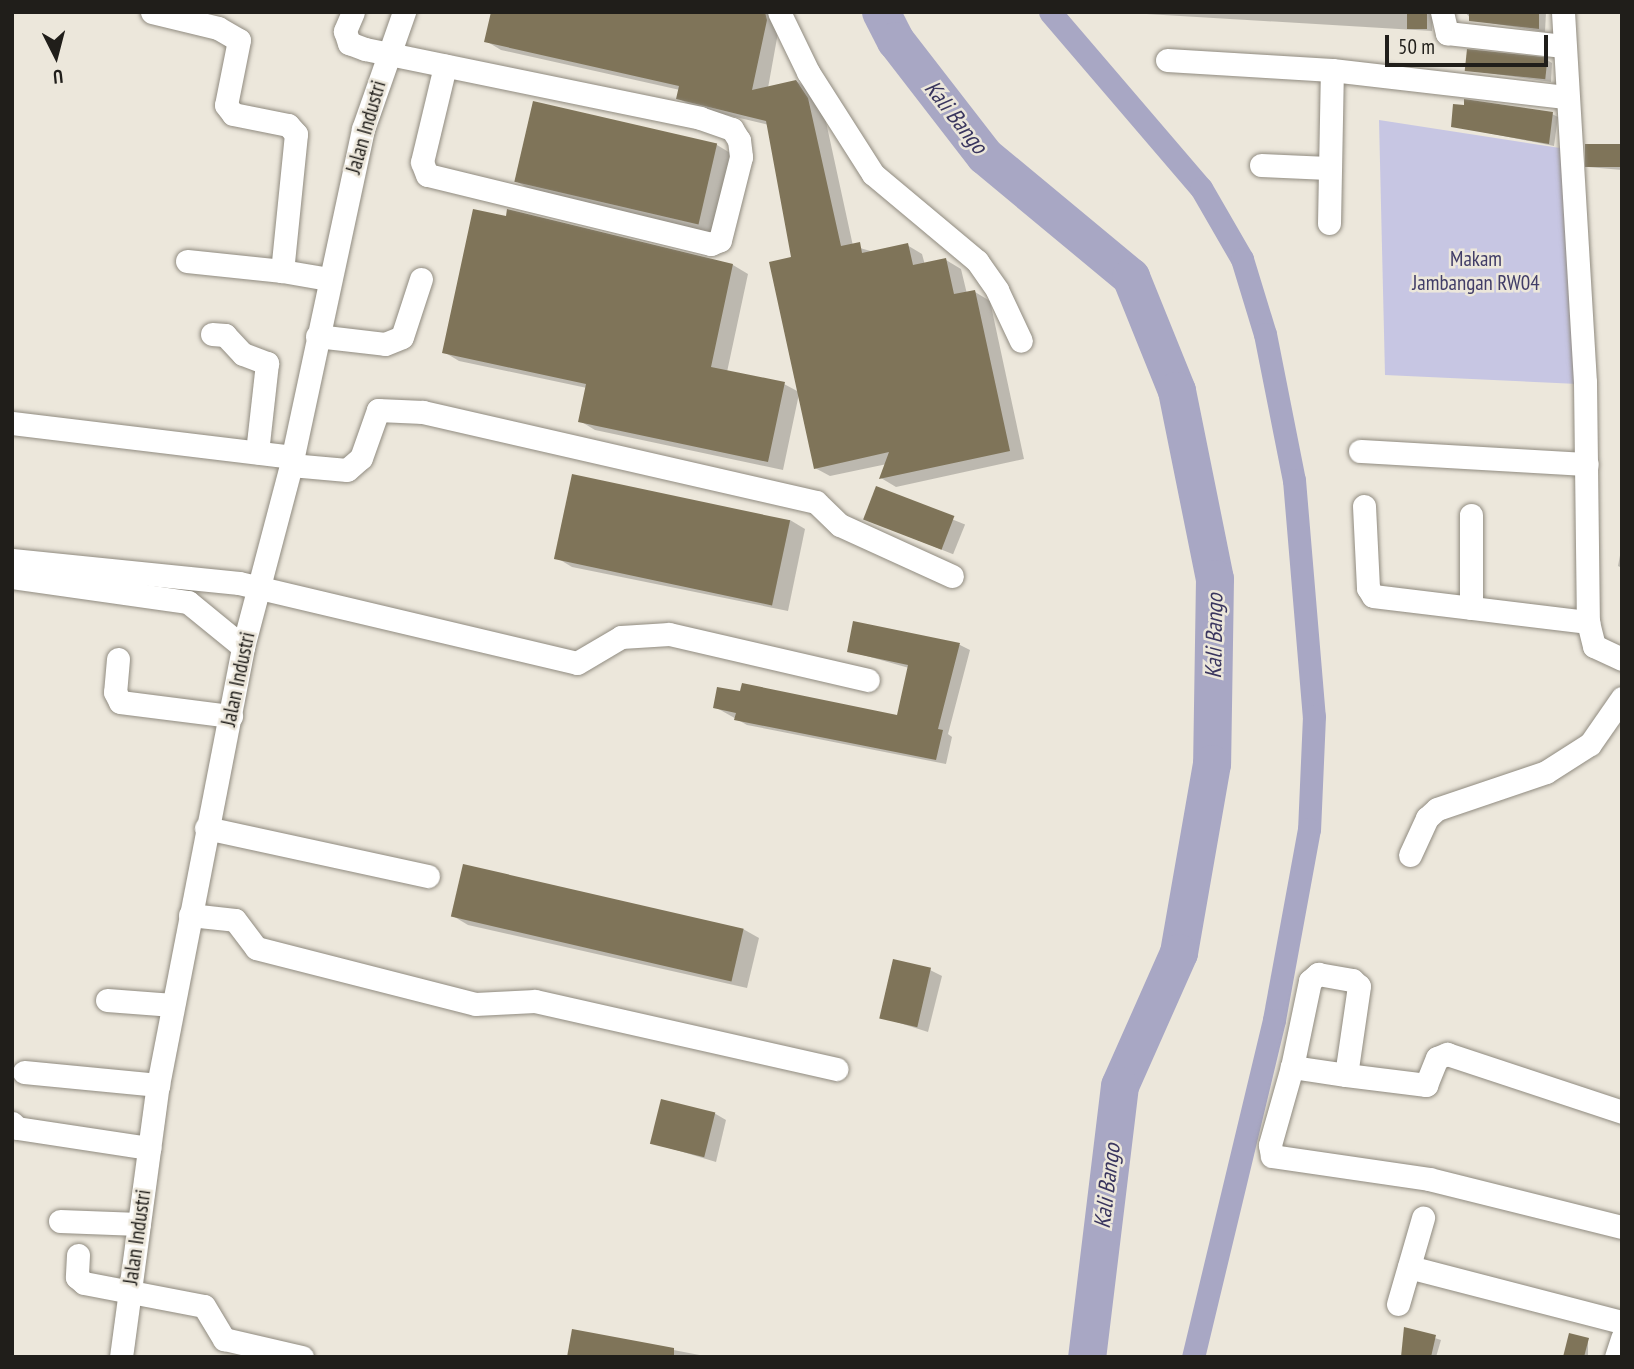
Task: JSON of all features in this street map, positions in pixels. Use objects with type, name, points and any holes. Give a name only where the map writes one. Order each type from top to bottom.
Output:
[{"type":"street","points":[[152,12],[235,36],[238,47],[226,105],[233,114],[288,125],[296,134],[282,271]]},
{"type":"street","points":[[353,12],[345,31],[349,43],[387,55],[445,66],[732,129],[739,141],[741,157],[720,240],[711,244],[427,175],[422,162],[445,66]]},
{"type":"street","name":"Jalan Industri","points":[[121,1357],[158,1085],[243,647],[292,461],[363,129],[404,12]]},
{"type":"street","points":[[779,12],[808,72],[873,174],[977,261],[998,289],[1021,341]]},
{"type":"street","points":[[1442,12],[1447,33],[1563,46]]},
{"type":"street","points":[[1563,12],[1587,464],[1588,622],[1594,646],[1622,659]]},
{"type":"street","points":[[1167,60],[1332,70],[1567,97]]},
{"type":"street","points":[[1329,223],[1332,70]]},
{"type":"street","points":[[1261,165],[1328,168]]},
{"type":"street","points":[[187,261],[329,279]]},
{"type":"street","points":[[317,336],[385,344],[402,337],[421,279]]},
{"type":"street","points":[[212,334],[225,335],[243,354],[267,363],[257,452]]},
{"type":"street","points":[[12,423],[257,452],[347,470],[361,458],[378,410],[423,412],[816,502],[840,525],[952,576]]},
{"type":"street","points":[[1360,451],[1587,464]]},
{"type":"street","points":[[1364,506],[1367,588],[1373,596],[1588,622]]},
{"type":"street","points":[[1471,515],[1471,608]]},
{"type":"street","points":[[12,561],[259,587],[577,663],[621,637],[669,634],[868,680]]},
{"type":"street","points":[[12,577],[188,601],[243,647]]},
{"type":"street","points":[[118,659],[115,692],[120,702],[230,716]]},
{"type":"street","points":[[1410,855],[1427,818],[1437,809],[1546,772],[1590,744],[1622,698]]},
{"type":"street","points":[[206,828],[428,876]]},
{"type":"street","points":[[190,915],[235,920],[256,948],[475,1004],[535,1001],[836,1069]]},
{"type":"street","points":[[1346,1075],[1359,984],[1318,974],[1310,981],[1292,1067],[1270,1145],[1276,1159],[1429,1178],[1622,1227]]},
{"type":"street","points":[[107,1000],[173,1005]]},
{"type":"street","points":[[1292,1067],[1426,1085],[1437,1058],[1447,1054],[1622,1112]]},
{"type":"street","points":[[24,1072],[158,1085]]},
{"type":"street","points":[[12,1123],[17,1128],[149,1148]]},
{"type":"street","points":[[1398,1304],[1423,1218]]},
{"type":"street","points":[[60,1221],[139,1224]]},
{"type":"street","points":[[78,1255],[77,1277],[84,1283],[130,1289],[165,1301],[204,1306],[224,1339],[302,1357]]},
{"type":"street","points":[[1409,1267],[1622,1322]]},
{"type":"street","points":[[1616,1357],[1622,1338]]},
{"type":"green space","name":"Makam Jambangan RW04","points":[[1379,120],[1560,148],[1578,384],[1385,375]]},
{"type":"building","points":[[491,12],[765,12],[767,20],[752,90],[796,80],[808,98],[841,246],[860,242],[862,253],[908,243],[913,265],[946,258],[954,294],[975,290],[1010,451],[879,479],[889,452],[814,469],[769,262],[791,257],[766,121],[676,99],[679,86],[484,42]]},
{"type":"building","points":[[1407,12],[1427,12],[1427,29],[1407,29]]},
{"type":"building","points":[[1469,12],[1539,12],[1539,29],[1469,21]]},
{"type":"building","points":[[1467,49],[1548,57],[1545,79],[1465,71]]},
{"type":"building","points":[[1464,99],[1553,112],[1549,144],[1451,127],[1453,104],[1464,105]]},
{"type":"building","points":[[533,101],[717,144],[698,224],[514,182]]},
{"type":"building","points":[[1585,144],[1622,144],[1622,167],[1585,167]]},
{"type":"building","points":[[473,209],[506,216],[507,209],[733,264],[711,367],[785,382],[768,462],[578,422],[586,384],[442,353]]},
{"type":"building","points":[[572,474],[790,520],[772,605],[554,559]]},
{"type":"building","points":[[876,486],[954,516],[942,550],[863,520]]},
{"type":"building","points":[[853,621],[960,643],[938,729],[943,730],[936,760],[734,720],[736,713],[713,708],[717,687],[740,691],[742,683],[897,715],[908,665],[847,652]]},
{"type":"building","points":[[463,864],[744,929],[731,981],[451,917]]},
{"type":"building","points":[[893,959],[931,968],[917,1027],[879,1018]]},
{"type":"building","points":[[661,1099],[715,1113],[704,1157],[650,1144]]},
{"type":"building","points":[[1404,1327],[1436,1335],[1431,1357],[1401,1357]]},
{"type":"building","points":[[572,1329],[674,1348],[674,1357],[567,1357]]},
{"type":"building","points":[[1569,1333],[1589,1338],[1584,1357],[1563,1357]]},
{"type":"waterway","name":"Kali Bango","points":[[881,12],[896,41],[985,156],[1131,277],[1177,391],[1215,579],[1212,764],[1179,953],[1120,1086],[1087,1357]]},
{"type":"waterway","name":"Kali Bango","points":[[1050,12],[1201,188],[1242,259],[1265,334],[1294,480],[1314,716],[1309,829],[1274,1020],[1193,1357]]}]
